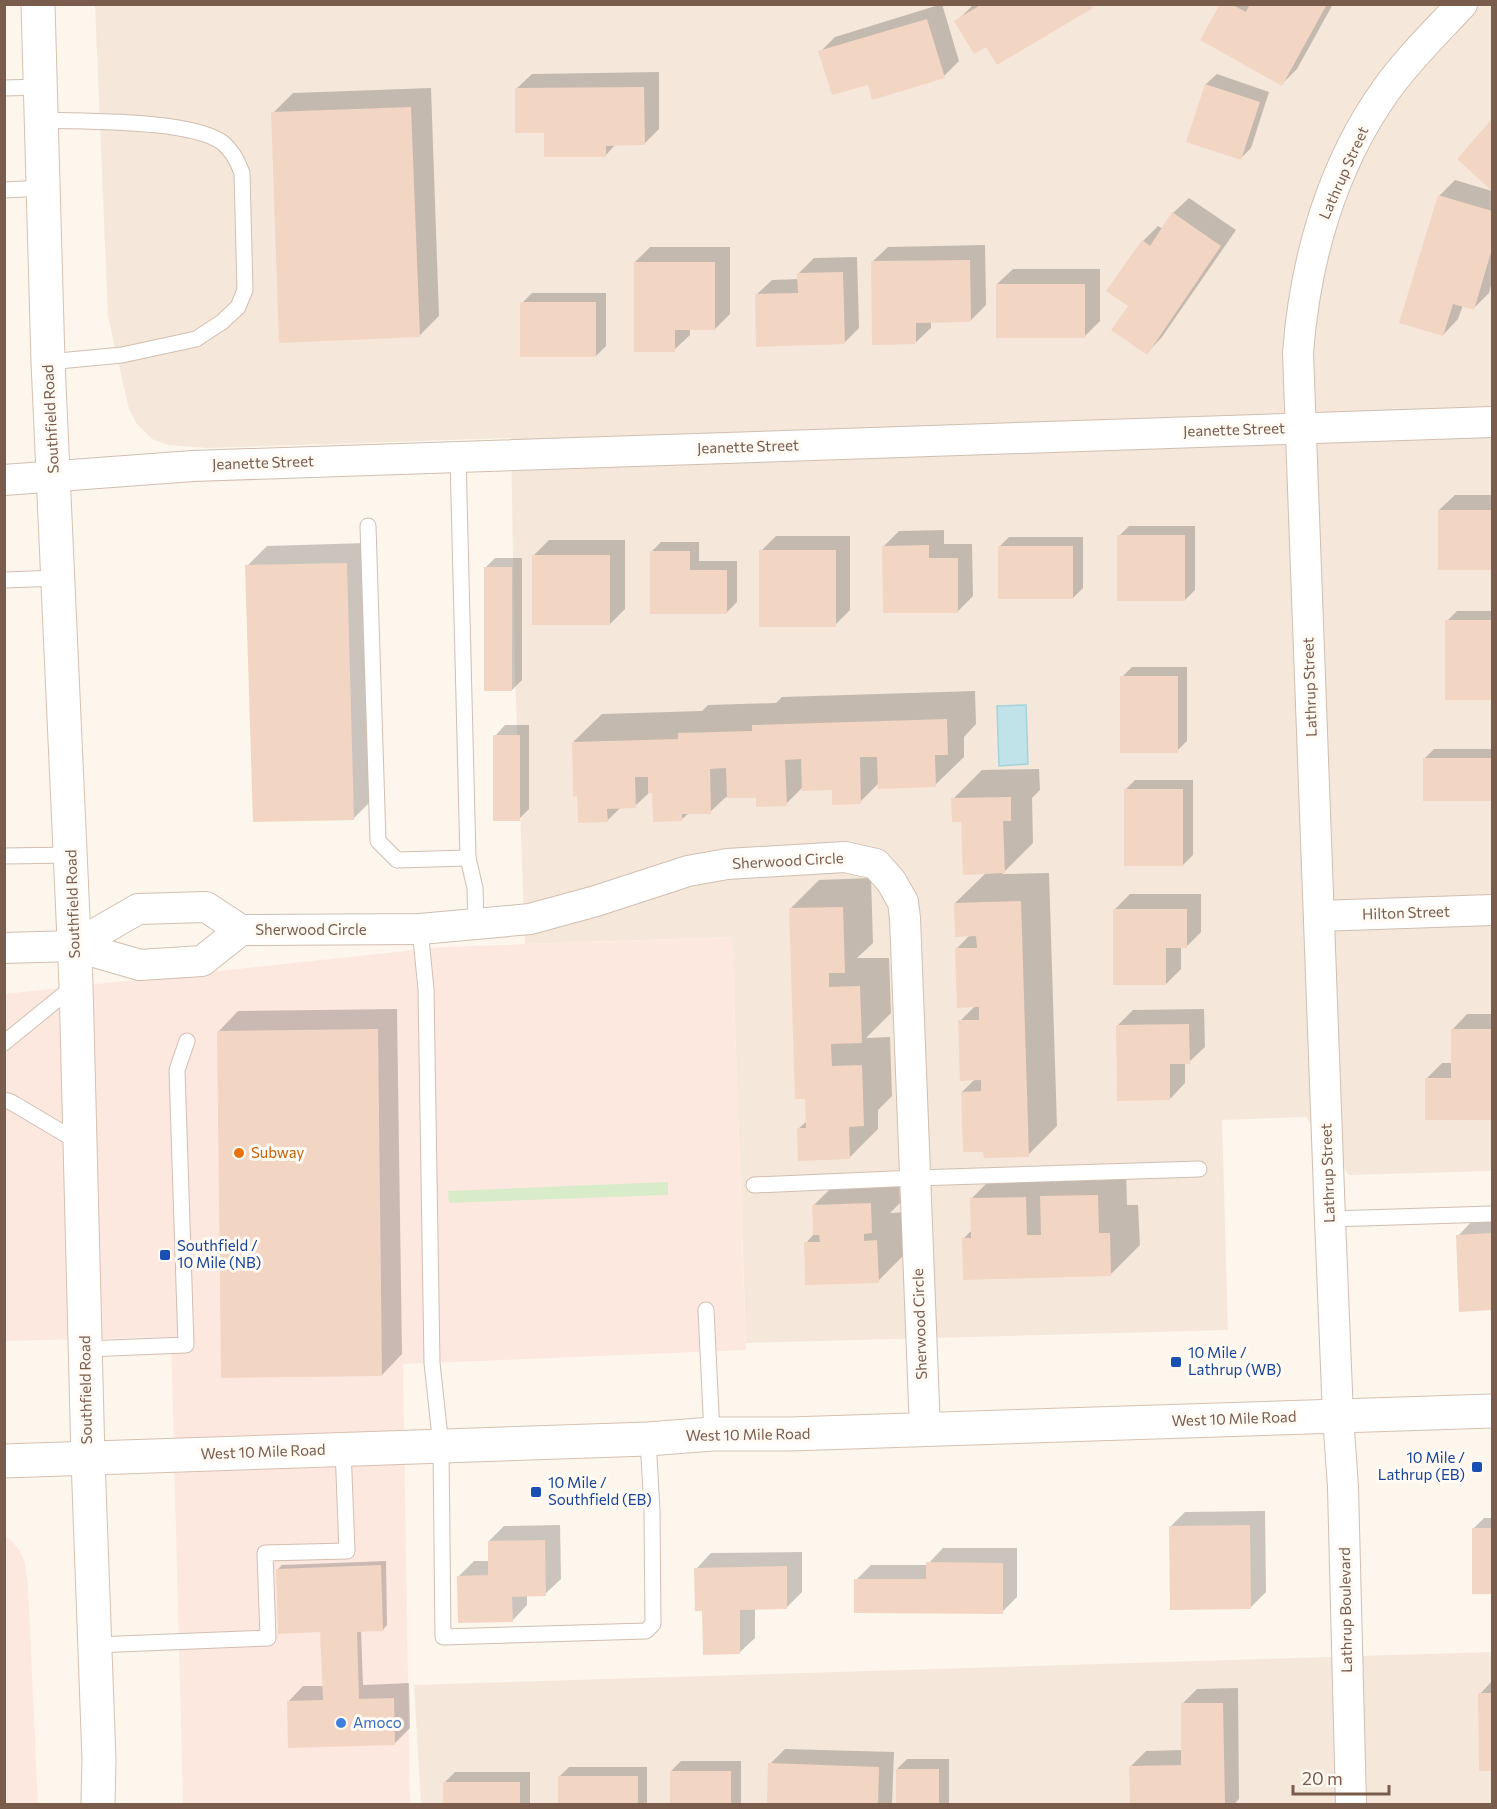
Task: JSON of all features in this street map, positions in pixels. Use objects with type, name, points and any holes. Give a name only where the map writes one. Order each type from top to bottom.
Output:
[{"type":"main road","name":"Southfield Road","points":[[38,4],[48,362],[75,946],[88,1459],[99,1760],[98,1804]]},
{"type":"main road","name":"West 10 Mile Road","points":[[4,1461],[648,1439],[712,1434],[790,1434],[1492,1411]]},
{"type":"street","name":"Lathrup Street","points":[[1338,1416],[1299,428],[1300,316],[1317,238],[1330,197],[1366,121],[1410,59],[1462,4]]},
{"type":"street","name":"Jeanette Street","points":[[4,480],[193,466],[1492,422]]},
{"type":"street","name":"Sherwood Circle","points":[[75,946],[138,909],[206,907],[241,930],[420,929],[530,919],[596,901],[688,871],[727,864],[845,857],[876,864],[891,881],[903,902],[905,918],[925,1430]]},
{"type":"street","name":"Hilton Street","points":[[1319,916],[1492,910]]},
{"type":"street","name":"Sherwood Circle","points":[[75,946],[140,964],[202,961],[241,930]]},
{"type":"street","points":[[4,948],[75,946]]},
{"type":"street","name":"Lathrup Boulevard","points":[[1338,1416],[1343,1487],[1351,1804]]},
{"type":"lane","points":[[4,88],[41,87]]},
{"type":"lane","points":[[42,120],[146,124],[195,131],[222,142],[235,156],[243,173],[245,290],[238,307],[222,322],[196,339],[122,355],[48,362]]},
{"type":"lane","points":[[4,190],[44,188]]},
{"type":"lane","points":[[458,457],[468,858],[475,888],[476,925]]},
{"type":"lane","points":[[368,526],[378,841],[397,860],[468,858]]},
{"type":"lane","points":[[4,580],[59,578]]},
{"type":"lane","points":[[4,856],[71,855]]},
{"type":"lane","points":[[420,929],[426,989],[432,1363],[441,1446],[443,1637],[646,1631],[653,1624],[648,1439]]},
{"type":"lane","points":[[4,1043],[76,984]]},
{"type":"lane","points":[[85,1349],[186,1346],[177,1070],[187,1041]]},
{"type":"lane","points":[[4,1100],[80,1144]]},
{"type":"lane","points":[[754,1185],[1199,1169]]},
{"type":"lane","points":[[1330,1219],[1492,1214]]},
{"type":"lane","points":[[706,1310],[712,1434]]},
{"type":"lane","points":[[95,1645],[267,1638],[265,1553],[346,1551],[343,1448]]},
{"type":"shaded area","points":[[95,5],[1492,5],[1492,1171],[1349,1175],[1306,1117],[1222,1120],[1228,1330],[746,1343],[732,937],[525,944],[515,676],[511,438],[207,448],[168,445],[152,439],[137,424],[129,409],[108,317]]},
{"type":"shaded area","points":[[732,937],[746,1350],[403,1364],[410,1804],[183,1804],[171,1337],[5,1341],[4,994],[443,947]]},
{"type":"shaded area","points":[[4,1535],[20,1551],[25,1563],[28,1585],[38,1804],[5,1804]]},
{"type":"shaded area","points":[[1492,1652],[1492,1804],[421,1804],[414,1685]]},
{"type":"green space","points":[[668,1182],[668,1195],[449,1203],[448,1191]]},
{"type":"water","points":[[1026,705],[1028,764],[999,766],[997,706]]},
{"type":"building","points":[[982,4],[1091,4],[1093,8],[997,65],[986,47],[974,54],[954,21]]},
{"type":"building","points":[[1220,4],[1231,4],[1246,12],[1250,4],[1327,4],[1282,86],[1200,40]]},
{"type":"building","points":[[927,19],[945,78],[872,100],[868,85],[832,95],[818,51]]},
{"type":"building","points":[[1205,84],[1260,102],[1241,160],[1186,142]]},
{"type":"building","points":[[644,87],[645,145],[606,146],[606,157],[544,157],[544,133],[515,133],[515,88]]},
{"type":"building","points":[[411,107],[420,337],[279,343],[271,112]]},
{"type":"building","points":[[1492,119],[1492,191],[1457,159]]},
{"type":"building","points":[[1438,195],[1492,211],[1492,249],[1474,310],[1453,304],[1443,336],[1399,323]]},
{"type":"building","points":[[1172,212],[1221,246],[1147,355],[1111,330],[1128,306],[1106,291],[1142,240],[1150,246]]},
{"type":"building","points":[[970,260],[971,322],[916,323],[916,344],[872,345],[871,261]]},
{"type":"building","points":[[634,262],[715,262],[715,330],[675,330],[675,352],[634,352]]},
{"type":"building","points":[[843,272],[845,344],[756,347],[755,294],[798,293],[797,273]]},
{"type":"building","points":[[996,284],[1085,284],[1085,338],[996,338]]},
{"type":"building","points":[[520,302],[596,302],[596,357],[520,357]]},
{"type":"building","points":[[1438,510],[1492,510],[1492,570],[1438,570]]},
{"type":"building","points":[[1117,535],[1185,535],[1185,601],[1117,601]]},
{"type":"building","points":[[929,545],[929,558],[958,558],[958,613],[883,613],[882,546]]},
{"type":"building","points":[[998,546],[1073,546],[1073,599],[998,599]]},
{"type":"building","points":[[759,550],[836,550],[836,627],[759,627]]},
{"type":"building","points":[[650,551],[690,551],[690,570],[727,570],[727,614],[650,614]]},
{"type":"building","points":[[532,555],[610,555],[610,625],[532,625]]},
{"type":"building","points":[[347,563],[354,820],[253,822],[245,565]]},
{"type":"building","points":[[484,567],[512,567],[512,691],[484,691]]},
{"type":"building","points":[[1445,620],[1492,620],[1492,700],[1445,700]]},
{"type":"building","points":[[1120,676],[1178,676],[1178,753],[1120,753]]},
{"type":"building","points":[[947,719],[948,755],[935,755],[936,787],[878,789],[877,757],[860,757],[861,804],[832,805],[832,790],[802,791],[801,759],[785,760],[787,806],[756,807],[756,798],[727,798],[726,768],[710,769],[711,814],[682,814],[682,821],[653,822],[652,793],[648,793],[648,777],[635,777],[636,808],[607,809],[608,822],[578,823],[577,796],[573,797],[572,742],[678,739],[678,733],[752,731],[752,725]]},
{"type":"building","points":[[493,735],[520,735],[520,821],[493,821]]},
{"type":"building","points":[[1423,758],[1492,758],[1492,801],[1423,801]]},
{"type":"building","points":[[1124,789],[1183,789],[1183,866],[1124,866]]},
{"type":"building","points":[[1011,797],[1011,821],[1003,821],[1005,873],[963,875],[961,822],[952,822],[951,798]]},
{"type":"building","points":[[1021,901],[1029,1157],[984,1158],[983,1152],[963,1152],[961,1092],[981,1091],[981,1080],[960,1081],[958,1020],[979,1020],[979,1007],[957,1008],[955,948],[977,948],[976,936],[955,937],[954,903]]},
{"type":"building","points":[[843,907],[845,973],[829,973],[829,987],[860,986],[862,1043],[831,1044],[832,1066],[862,1065],[864,1126],[849,1127],[850,1159],[798,1161],[797,1128],[806,1128],[805,1099],[795,1099],[789,908]]},
{"type":"building","points":[[1113,909],[1187,909],[1187,948],[1166,948],[1166,985],[1113,985]]},
{"type":"building","points":[[1189,1024],[1190,1064],[1170,1064],[1170,1100],[1117,1101],[1116,1025]]},
{"type":"building","points":[[378,1029],[382,1376],[221,1378],[217,1031]]},
{"type":"building","points":[[1451,1029],[1492,1029],[1492,1120],[1425,1120],[1425,1078],[1451,1078]]},
{"type":"building","points":[[1098,1195],[1099,1233],[1110,1233],[1111,1276],[963,1280],[962,1238],[971,1238],[970,1198],[1026,1197],[1027,1235],[1041,1235],[1040,1196]]},
{"type":"building","points":[[871,1203],[872,1233],[864,1234],[864,1241],[877,1240],[879,1283],[805,1285],[804,1242],[820,1242],[819,1235],[813,1235],[812,1205]]},
{"type":"building","points":[[1492,1233],[1492,1310],[1459,1312],[1456,1235]]},
{"type":"building","points":[[1250,1525],[1251,1609],[1170,1610],[1169,1526]]},
{"type":"building","points":[[1472,1528],[1492,1528],[1492,1594],[1472,1594]]},
{"type":"building","points":[[545,1540],[546,1596],[512,1597],[513,1622],[458,1623],[457,1576],[488,1575],[488,1541]]},
{"type":"building","points":[[926,1562],[1003,1563],[1003,1614],[854,1613],[854,1579],[926,1579]]},
{"type":"building","name":"Amoco","points":[[381,1565],[383,1631],[357,1632],[359,1699],[394,1698],[395,1745],[288,1748],[287,1701],[323,1700],[320,1632],[278,1634],[276,1569]]},
{"type":"building","points":[[787,1566],[787,1609],[740,1610],[740,1654],[703,1655],[702,1611],[695,1611],[694,1568]]},
{"type":"building","points":[[1478,1693],[1492,1693],[1492,1771],[1479,1771]]},
{"type":"building","points":[[1181,1703],[1223,1703],[1225,1804],[1130,1804],[1129,1766],[1181,1765]]},
{"type":"building","points":[[768,1763],[879,1767],[878,1804],[767,1804]]},
{"type":"building","points":[[896,1769],[939,1769],[939,1804],[896,1804]]},
{"type":"building","points":[[670,1771],[731,1771],[731,1804],[670,1804]]},
{"type":"building","points":[[558,1776],[638,1776],[638,1804],[558,1804]]},
{"type":"building","points":[[443,1782],[520,1782],[520,1804],[443,1804]]},
{"type":"place","name":"Subway","points":[[239,1153]]},
{"type":"place","name":"Southfield / 10 Mile (NB)","points":[[165,1255]]},
{"type":"place","name":"10 Mile / Lathrup (WB)","points":[[1176,1362]]},
{"type":"place","name":"10 Mile / Lathrup (EB)","points":[[1477,1467]]},
{"type":"place","name":"10 Mile / Southfield (EB)","points":[[536,1492]]},
{"type":"place","name":"Amoco","points":[[341,1723]]}]
